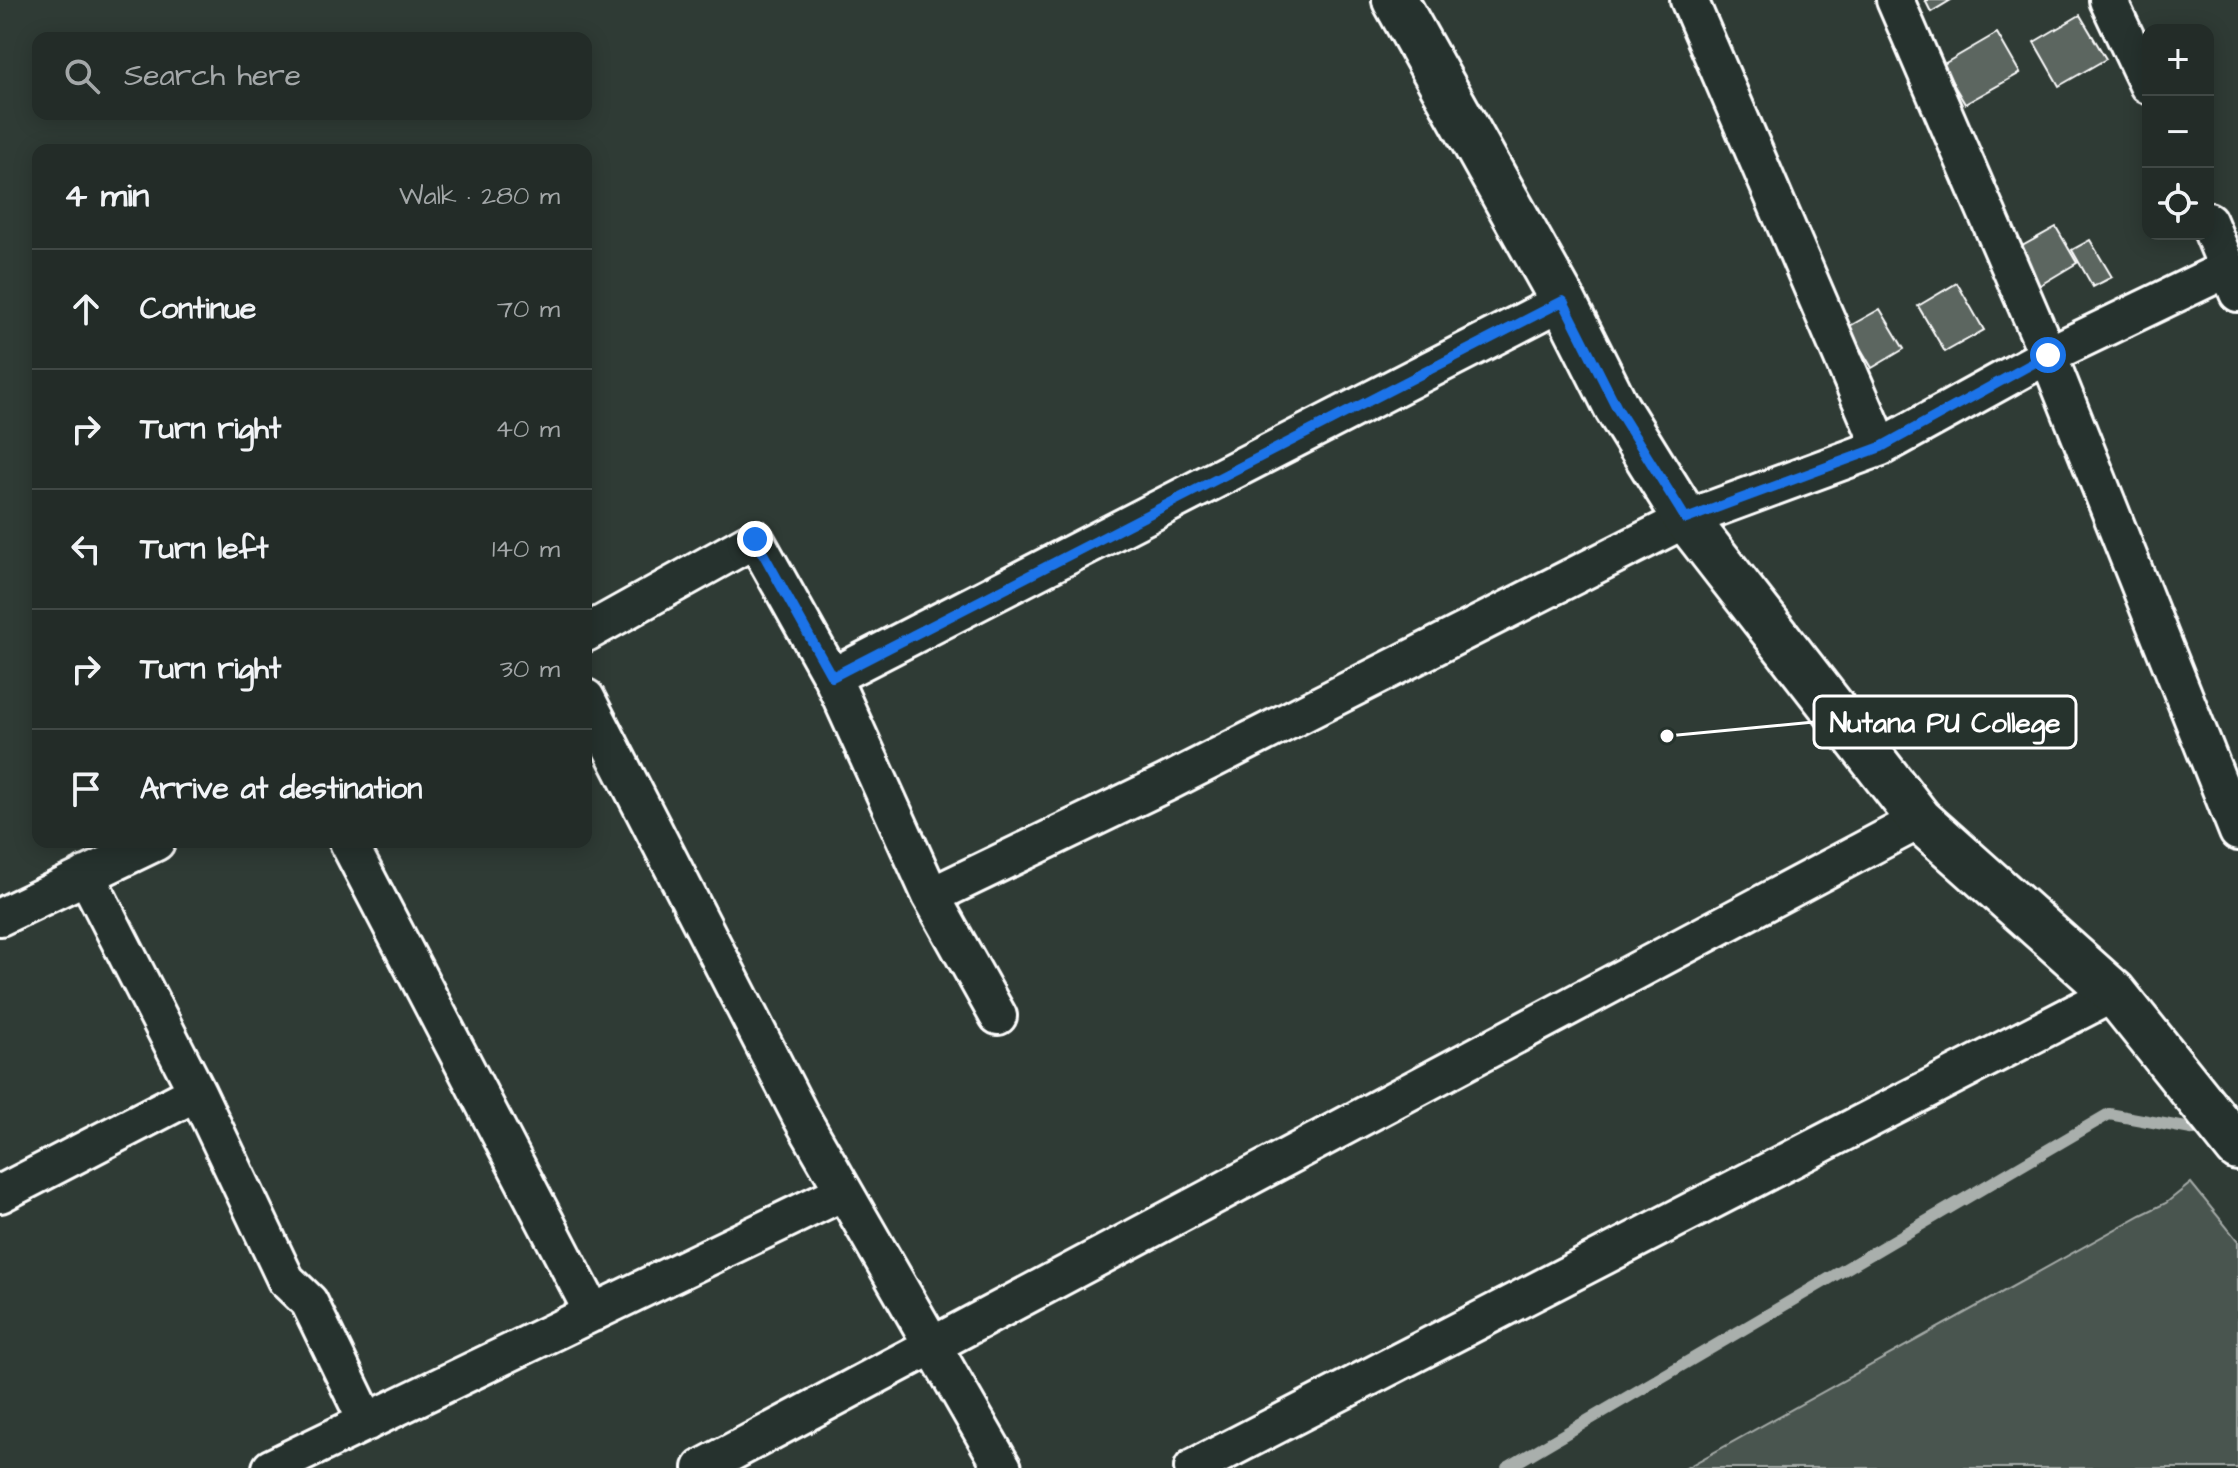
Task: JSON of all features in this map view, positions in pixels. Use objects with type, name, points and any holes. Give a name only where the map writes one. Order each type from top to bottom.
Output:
[{"type":"street","points":[[1395,0],[1563,301],[1617,408],[1686,519],[1920,820],[2114,993],[2238,1148]]},
{"type":"street","points":[[1689,0],[1881,447]]},
{"type":"street","points":[[1895,0],[2048,355],[2238,832]]},
{"type":"street","points":[[2108,0],[2142,72]]},
{"type":"street","points":[[931,896],[1166,783],[1686,519],[1881,447],[2048,355],[2233,281],[2214,235]]},
{"type":"street","points":[[832,677],[1563,301]]},
{"type":"street","points":[[592,630],[755,539],[832,677],[931,896],[998,1016]]},
{"type":"street","points":[[592,710],[800,1115],[1003,1468]]},
{"type":"street","points":[[702,1468],[1920,820]]},
{"type":"street","points":[[0,917],[143,848]]},
{"type":"street","points":[[351,848],[593,1313]]},
{"type":"street","points":[[86,875],[197,1092],[286,1280],[309,1302],[367,1422]]},
{"type":"street","points":[[1193,1468],[2114,993]]},
{"type":"street","points":[[0,1194],[197,1092]]},
{"type":"street","points":[[271,1468],[843,1192]]},
{"type":"shaded area","points":[[2191,1183],[2238,1241],[2238,1468],[1686,1468],[2166,1203]]},
{"type":"building","points":[[1925,0],[1951,0],[1931,12]]},
{"type":"building","points":[[2080,15],[2106,59],[2059,86],[2034,42]]},
{"type":"building","points":[[1997,33],[2020,73],[1965,104],[1942,65]]},
{"type":"building","points":[[2056,227],[2077,263],[2037,287],[2015,250]]},
{"type":"building","points":[[2090,240],[2112,277],[2093,287],[2072,250]]},
{"type":"building","points":[[1957,283],[1984,330],[1945,352],[1918,306]]},
{"type":"building","points":[[1880,309],[1904,349],[1872,368],[1848,327]]},
{"type":"waterway","points":[[1507,1468],[2109,1114],[2208,1132]]},
{"type":"place","name":"Nutana PU College","points":[[1667,736]]},
{"type":"route","points":[[755,539],[832,677],[1563,301],[1617,408],[1686,519],[1881,447],[2048,355]]}]
